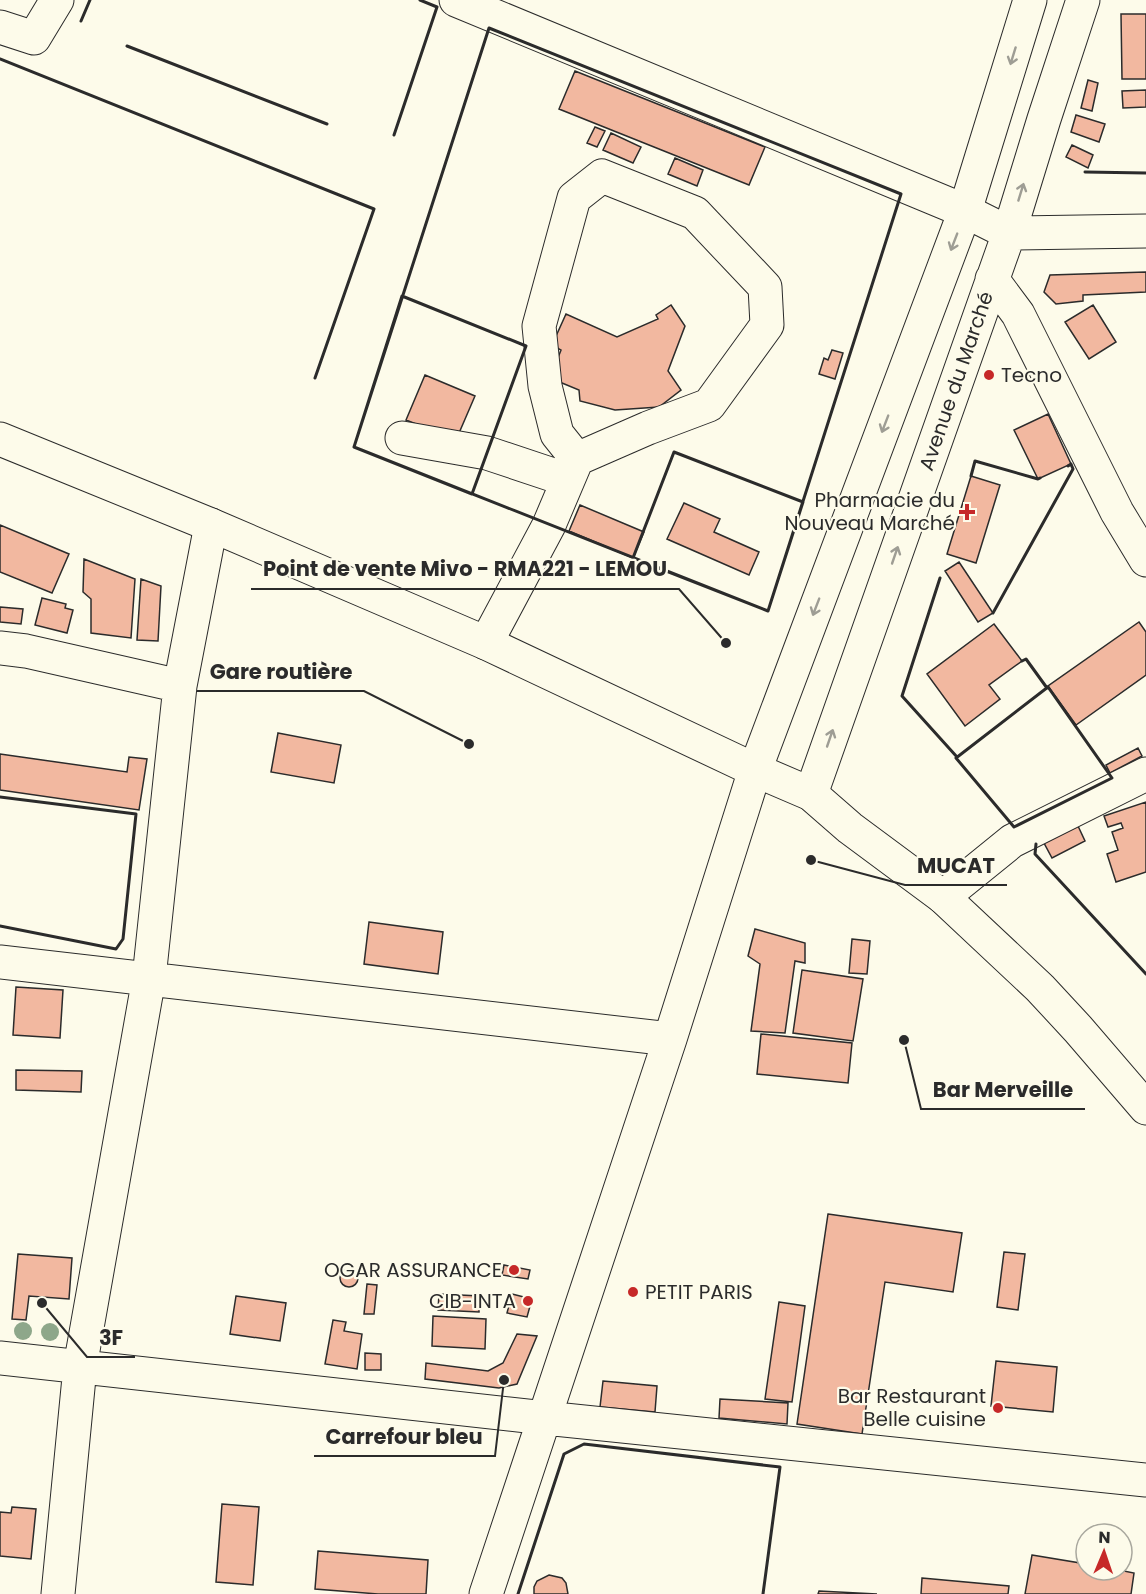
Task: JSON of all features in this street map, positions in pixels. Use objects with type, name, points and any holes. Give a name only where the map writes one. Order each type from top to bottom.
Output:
[{"type":"main road","points":[[0,27],[34,38],[57,0]]},
{"type":"main road","points":[[456,0],[965,211],[1009,233],[1146,231]]},
{"type":"main road","points":[[486,1594],[670,1040],[755,770],[965,211],[1030,0]]},
{"type":"main road","name":"Avenue du Marché","points":[[811,794],[1009,233],[1083,0]]},
{"type":"main road","points":[[486,643],[549,525],[573,470],[648,428],[709,405],[767,325],[765,287],[695,213],[602,176],[574,198],[539,326],[545,386],[556,434],[573,470]]},
{"type":"main road","points":[[992,279],[1018,314],[1117,512],[1146,560]]},
{"type":"main road","points":[[402,438],[573,470]]},
{"type":"main road","points":[[0,439],[211,525],[486,643],[755,770],[811,794],[850,828],[943,897],[1040,988],[1146,1108]]},
{"type":"main road","points":[[58,1594],[80,1367],[148,978],[180,686],[211,525]]},
{"type":"main road","points":[[0,648],[26,651],[180,686]]},
{"type":"main road","points":[[943,897],[1011,841],[1146,774]]},
{"type":"main road","points":[[0,962],[670,1040]]},
{"type":"main road","points":[[0,1358],[545,1418],[1146,1480]]},
{"type":"building","points":[[1121,14],[1146,14],[1146,79],[1122,79]]},
{"type":"building","points":[[575,71],[765,147],[749,185],[559,109]]},
{"type":"building","points":[[1088,80],[1098,83],[1092,111],[1081,108]]},
{"type":"building","points":[[1146,90],[1146,107],[1123,108],[1122,91]]},
{"type":"building","points":[[1076,115],[1105,124],[1099,142],[1071,132]]},
{"type":"building","points":[[595,127],[605,131],[597,147],[587,143]]},
{"type":"building","points":[[611,133],[641,147],[633,163],[603,150]]},
{"type":"building","points":[[1072,145],[1093,155],[1088,168],[1066,157]]},
{"type":"building","points":[[675,158],[703,170],[697,186],[668,174]]},
{"type":"building","points":[[1146,272],[1146,292],[1083,295],[1083,301],[1056,304],[1044,292],[1050,275]]},
{"type":"building","points":[[671,305],[685,326],[668,371],[681,390],[659,407],[615,410],[580,401],[579,390],[550,378],[561,350],[552,345],[566,314],[617,337],[658,319],[656,315]]},
{"type":"building","points":[[1093,305],[1116,342],[1089,359],[1065,322]]},
{"type":"building","points":[[832,350],[843,353],[835,379],[819,374],[824,358],[828,360]]},
{"type":"building","points":[[425,375],[475,396],[456,440],[406,420]]},
{"type":"building","points":[[1048,414],[1071,464],[1038,479],[1014,430]]},
{"type":"building","points":[[971,476],[1000,485],[976,563],[947,554]]},
{"type":"building","points":[[684,503],[720,519],[714,532],[759,552],[749,575],[667,539]]},
{"type":"building","points":[[580,505],[644,532],[633,558],[569,531]]},
{"type":"building","points":[[0,525],[69,554],[52,593],[0,572]]},
{"type":"building","points":[[84,559],[135,579],[131,638],[91,633],[91,599],[83,592]]},
{"type":"building","points":[[959,562],[993,613],[978,622],[945,571]]},
{"type":"building","points":[[141,579],[161,586],[158,641],[137,640]]},
{"type":"building","points":[[42,598],[66,604],[65,608],[73,610],[67,633],[35,625]]},
{"type":"building","points":[[0,607],[23,609],[21,624],[0,622]]},
{"type":"building","points":[[1139,622],[1146,632],[1146,675],[1076,725],[1048,686]]},
{"type":"building","points":[[994,624],[1022,661],[989,685],[1000,699],[965,726],[927,674]]},
{"type":"building","points":[[278,733],[341,745],[334,783],[271,772]]},
{"type":"building","points":[[1138,748],[1142,756],[1110,773],[1106,765]]},
{"type":"building","points":[[0,754],[127,772],[129,757],[147,759],[139,810],[0,790]]},
{"type":"building","points":[[1146,802],[1146,872],[1116,882],[1107,854],[1118,850],[1112,832],[1123,828],[1121,823],[1108,827],[1104,816]]},
{"type":"building","points":[[1078,826],[1085,841],[1052,858],[1044,843]]},
{"type":"building","points":[[369,922],[443,932],[438,974],[364,964]]},
{"type":"building","points":[[755,929],[805,943],[805,963],[795,961],[785,1033],[751,1031],[760,964],[748,956]]},
{"type":"building","points":[[852,939],[870,941],[867,974],[849,973]]},
{"type":"building","points":[[802,970],[863,979],[853,1041],[793,1033]]},
{"type":"building","points":[[16,987],[63,990],[60,1038],[13,1035]]},
{"type":"building","points":[[761,1034],[852,1043],[848,1083],[757,1074]]},
{"type":"building","points":[[16,1070],[82,1071],[81,1092],[16,1090]]},
{"type":"building","points":[[828,1214],[962,1233],[953,1292],[885,1282],[862,1434],[797,1424]]},
{"type":"building","points":[[1004,1252],[1025,1254],[1018,1310],[997,1307]]},
{"type":"building","points":[[18,1254],[72,1258],[69,1299],[29,1296],[26,1320],[12,1319]]},
{"type":"building","points":[[504,1265],[530,1270],[528,1279],[502,1275]]},
{"type":"building","points":[[345,1269],[353,1269],[358,1274],[356,1285],[345,1287],[340,1282],[340,1274]]},
{"type":"building","points":[[367,1284],[377,1285],[374,1314],[364,1314]]},
{"type":"building","points":[[439,1294],[480,1296],[479,1312],[438,1310]]},
{"type":"building","points":[[512,1294],[532,1299],[527,1317],[507,1313]]},
{"type":"building","points":[[236,1296],[286,1303],[280,1341],[230,1334]]},
{"type":"building","points":[[779,1302],[805,1306],[792,1402],[765,1399]]},
{"type":"building","points":[[433,1316],[486,1319],[485,1349],[432,1346]]},
{"type":"building","points":[[333,1320],[346,1322],[344,1331],[362,1334],[357,1369],[325,1364]]},
{"type":"building","points":[[517,1334],[537,1336],[517,1384],[499,1388],[425,1379],[426,1363],[488,1371],[503,1363]]},
{"type":"building","points":[[365,1353],[381,1354],[381,1370],[365,1370]]},
{"type":"building","points":[[996,1361],[1057,1367],[1053,1412],[991,1406]]},
{"type":"building","points":[[603,1381],[657,1386],[655,1412],[600,1407]]},
{"type":"building","points":[[720,1399],[788,1403],[787,1424],[719,1418]]},
{"type":"building","points":[[222,1504],[259,1507],[253,1585],[216,1582]]},
{"type":"building","points":[[12,1507],[36,1509],[31,1559],[0,1556],[0,1512],[11,1513]]},
{"type":"building","points":[[318,1551],[428,1560],[426,1594],[378,1594],[315,1589]]},
{"type":"building","points":[[1032,1555],[1074,1562],[1074,1582],[1133,1582],[1131,1594],[1025,1594]]},
{"type":"building","points":[[549,1575],[562,1578],[566,1583],[568,1594],[534,1594],[537,1581]]},
{"type":"building","points":[[922,1578],[1009,1586],[1008,1594],[921,1594]]},
{"type":"building","points":[[819,1591],[877,1594],[818,1594]]},
{"type":"wall","points":[[81,21],[90,0]]},
{"type":"wall","points":[[394,135],[437,7],[420,0]]},
{"type":"wall","points":[[489,28],[901,194],[768,611],[354,447],[489,28]]},
{"type":"wall","points":[[127,46],[327,124]]},
{"type":"wall","points":[[0,59],[374,209],[315,378]]},
{"type":"wall","points":[[1085,172],[1146,173]]},
{"type":"wall","points":[[402,296],[526,346],[472,494],[354,447],[402,296]]},
{"type":"wall","points":[[674,452],[803,502],[768,611],[633,558],[674,452]]},
{"type":"wall","points":[[971,476],[975,461],[1040,478]]},
{"type":"wall","points":[[993,613],[1073,469],[1071,464],[1068,466]]},
{"type":"wall","points":[[940,578],[902,696],[957,757]]},
{"type":"wall","points":[[1022,661],[1026,659],[1047,688]]},
{"type":"wall","points":[[1048,687],[1112,778],[1014,827],[956,758],[1048,687]]},
{"type":"wall","points":[[0,797],[136,814],[123,939],[116,949],[0,926]]},
{"type":"wall","points":[[1036,844],[1035,854],[1146,974]]},
{"type":"wall","points":[[518,1594],[564,1454],[584,1444],[780,1467],[763,1594]]},
{"type":"place","name":"Tecno","points":[[989,375]]},
{"type":"place","name":"Pharmacie du Nouveau Marché","points":[[967,512]]},
{"type":"place","name":"Point de vente Mivo - RMA221 - LEMOU","points":[[726,643]]},
{"type":"place","name":"Gare routière","points":[[469,744]]},
{"type":"place","name":"MUCAT","points":[[811,860]]},
{"type":"place","name":"Bar Merveille","points":[[904,1040]]},
{"type":"place","name":"OGAR ASSURANCE","points":[[514,1270]]},
{"type":"place","name":"PETIT PARIS","points":[[633,1292]]},
{"type":"place","name":"CIB-INTA","points":[[528,1301]]},
{"type":"place","name":"3F","points":[[42,1303]]},
{"type":"place","name":"Carrefour bleu","points":[[504,1380]]},
{"type":"place","name":"Bar Restaurant Belle cuisine","points":[[998,1408]]}]
